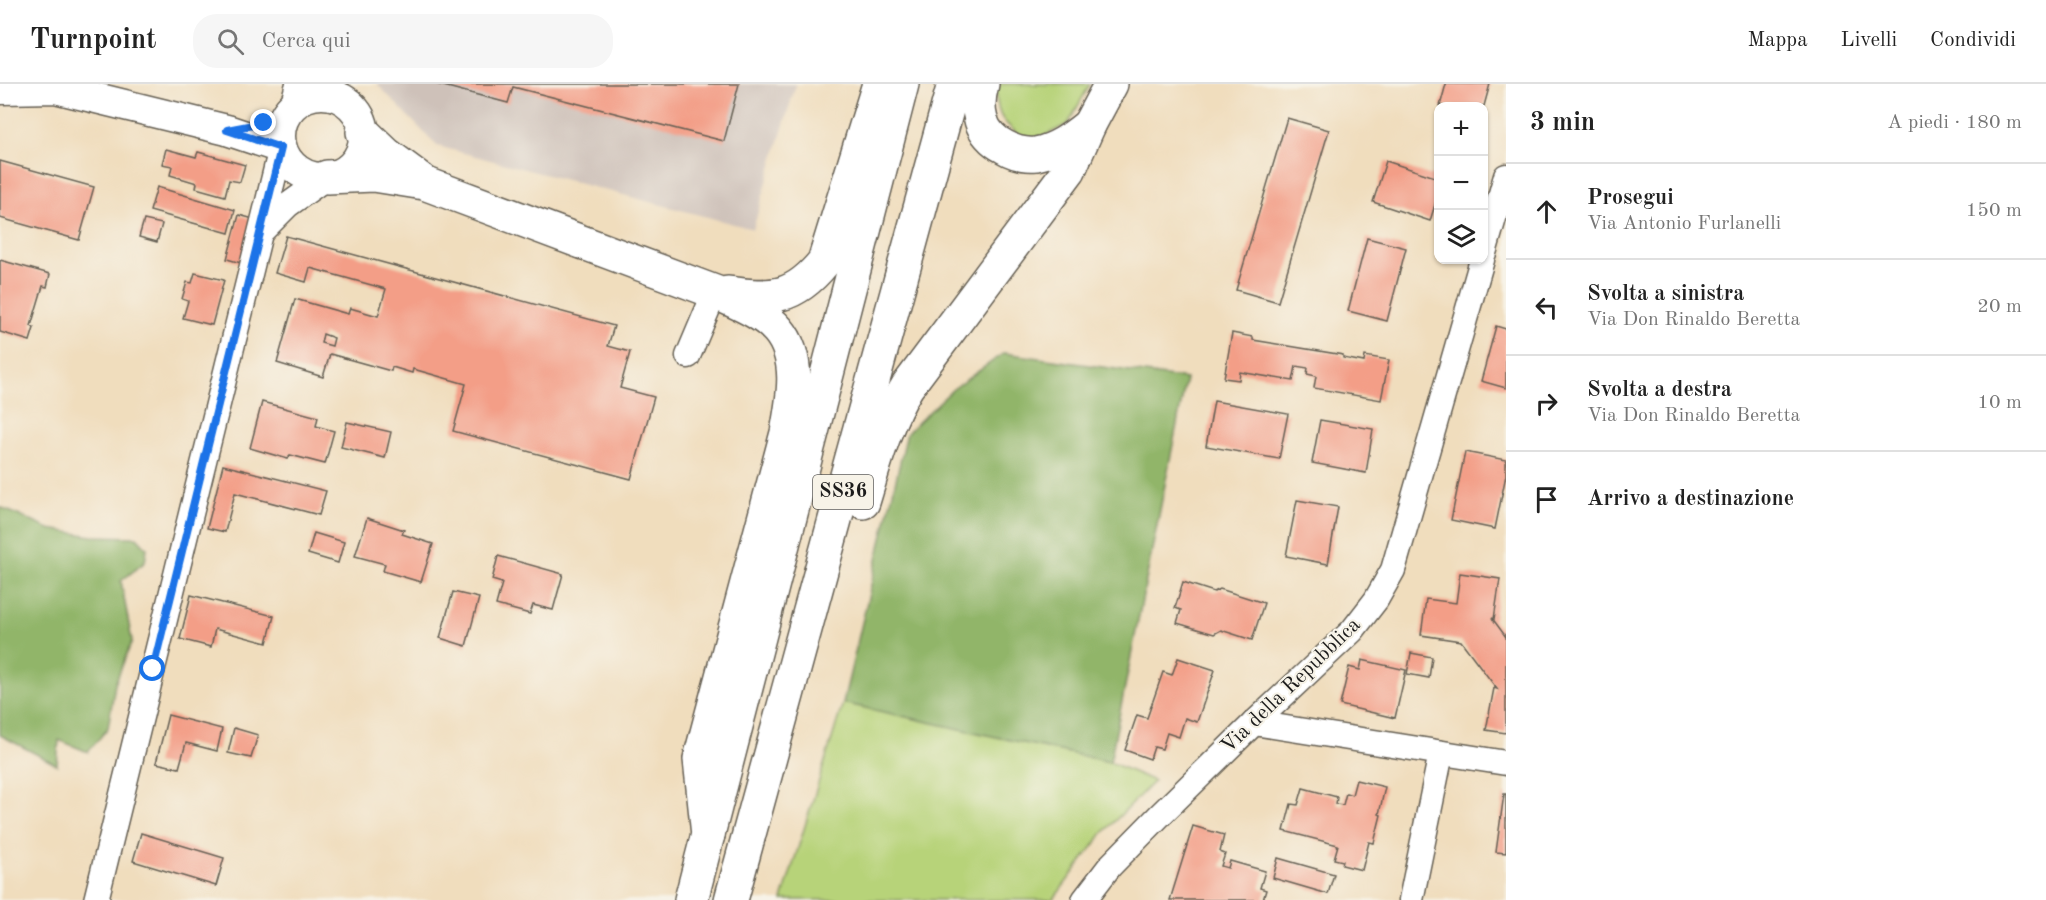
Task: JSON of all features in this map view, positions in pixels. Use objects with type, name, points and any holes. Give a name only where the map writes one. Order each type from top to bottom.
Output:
[{"type":"highway","points":[[715,291],[760,298],[782,294],[810,279],[824,262],[879,84]]},
{"type":"highway","name":"SS36","points":[[691,900],[902,84]]},
{"type":"highway","name":"SS36","points":[[731,900],[954,84]]},
{"type":"highway","points":[[982,84],[978,99],[981,120],[990,138],[1018,153],[1035,154],[1051,150],[1065,143],[1089,125]]},
{"type":"highway","points":[[777,731],[823,626],[888,425],[897,405],[907,387],[1069,170],[1111,84]]},
{"type":"highway","points":[[363,132],[386,154],[424,183]]},
{"type":"highway","points":[[327,177],[374,175],[424,183],[715,291],[759,315],[778,330],[788,348],[794,386],[787,433],[700,759],[708,835]]},
{"type":"main road","points":[[0,89],[55,88],[227,130],[288,115],[301,100],[332,90],[354,110],[360,120],[363,142],[354,162],[338,175],[327,177],[315,178],[294,168],[286,159],[288,115]]},
{"type":"street","points":[[96,900],[262,231],[288,115]]},
{"type":"street","points":[[1488,239],[1506,176]]},
{"type":"street","points":[[262,231],[288,205],[327,177]]},
{"type":"street","name":"Via della Repubblica","points":[[1084,900],[1110,866],[1254,723],[1352,631],[1376,600],[1393,570],[1481,264]]},
{"type":"street","points":[[688,356],[715,291]]},
{"type":"street","points":[[1254,723],[1506,763]]},
{"type":"street","points":[[1412,900],[1441,753]]},
{"type":"shaded area","points":[[377,84],[796,84],[753,229],[437,146]]},
{"type":"green space","points":[[996,84],[1090,84],[1068,124],[1044,136],[1023,138],[1008,126],[1000,115]]},
{"type":"green space","points":[[1004,353],[1186,379],[1110,762],[843,703],[907,433],[953,389]]},
{"type":"green space","points":[[0,507],[49,529],[92,536],[137,537],[147,548],[145,562],[121,581],[132,641],[115,684],[108,728],[88,752],[59,740],[57,765],[0,735]]},
{"type":"green space","points":[[843,703],[1110,762],[1154,781],[1103,833],[1053,900],[782,900]]},
{"type":"building","points":[[436,84],[739,84],[724,141],[513,87],[508,103]]},
{"type":"building","points":[[1446,84],[1490,84],[1485,102],[1441,102]]},
{"type":"building","points":[[1287,118],[1329,130],[1278,302],[1236,290]]},
{"type":"building","points":[[166,149],[196,157],[198,152],[245,165],[240,182],[229,180],[225,196],[196,188],[197,183],[170,175],[172,166],[162,164]]},
{"type":"building","points":[[0,161],[94,187],[79,240],[0,218]]},
{"type":"building","points":[[1386,161],[1434,177],[1434,208],[1430,221],[1373,202]]},
{"type":"building","points":[[157,187],[235,210],[229,233],[150,211]]},
{"type":"building","points":[[239,215],[261,221],[248,265],[227,259]]},
{"type":"building","points":[[144,220],[162,224],[157,242],[139,237]]},
{"type":"building","points":[[286,236],[614,326],[608,346],[630,352],[620,388],[654,397],[631,479],[453,431],[466,384],[413,369],[412,373],[392,367],[391,371],[330,354],[323,377],[277,363],[295,299],[348,314],[350,308],[378,316],[386,289],[310,268],[306,282],[275,273]],"holes":[[[323,334],[334,338],[332,346],[321,343]]]},
{"type":"building","points":[[1367,238],[1406,248],[1387,321],[1348,311]]},
{"type":"building","points":[[0,260],[50,274],[47,287],[43,286],[31,326],[34,328],[30,341],[0,332]]},
{"type":"building","points":[[195,273],[224,280],[212,325],[183,318],[188,301],[182,299],[187,282],[192,283]]},
{"type":"building","points":[[1496,326],[1506,329],[1506,388],[1481,381]]},
{"type":"building","points":[[1232,333],[1253,337],[1253,340],[1343,355],[1343,358],[1364,362],[1365,356],[1389,360],[1381,400],[1314,388],[1316,376],[1307,374],[1308,368],[1296,366],[1293,381],[1240,372],[1239,380],[1224,378]]},
{"type":"building","points":[[1214,401],[1288,414],[1279,459],[1206,446]]},
{"type":"building","points":[[262,402],[318,417],[316,426],[334,431],[325,464],[290,455],[288,459],[250,448]]},
{"type":"building","points":[[1320,420],[1373,429],[1366,473],[1312,463]]},
{"type":"building","points":[[347,422],[391,432],[385,458],[341,447]]},
{"type":"building","points":[[1465,452],[1506,460],[1506,475],[1495,529],[1451,520]]},
{"type":"building","points":[[223,465],[326,491],[319,515],[235,493],[225,532],[207,528]]},
{"type":"building","points":[[1297,500],[1338,507],[1328,564],[1286,556]]},
{"type":"building","points":[[367,518],[404,530],[402,534],[433,544],[421,582],[383,571],[385,564],[355,556]]},
{"type":"building","points":[[314,533],[344,542],[338,563],[308,554]]},
{"type":"building","points":[[498,556],[563,574],[553,610],[533,605],[530,614],[496,605],[502,583],[492,580]]},
{"type":"building","points":[[1460,573],[1500,579],[1494,619],[1492,618],[1506,637],[1506,733],[1486,730],[1494,688],[1497,689],[1461,641],[1421,635],[1426,599],[1456,603]]},
{"type":"building","points":[[1183,582],[1214,592],[1220,589],[1264,603],[1252,640],[1221,630],[1214,634],[1177,623],[1181,610],[1175,608]]},
{"type":"building","points":[[453,592],[479,598],[466,646],[440,638]]},
{"type":"building","points":[[191,595],[274,616],[267,643],[215,629],[211,647],[180,639]]},
{"type":"building","points":[[1411,653],[1432,657],[1429,678],[1407,674]]},
{"type":"building","points":[[1178,658],[1215,670],[1197,722],[1185,718],[1179,737],[1167,733],[1162,749],[1154,747],[1150,759],[1125,750],[1137,715],[1147,718],[1163,672],[1172,675]]},
{"type":"building","points":[[1362,660],[1406,670],[1395,718],[1340,705],[1349,667],[1360,670]]},
{"type":"building","points":[[168,715],[222,729],[217,751],[186,743],[179,768],[156,763]]},
{"type":"building","points":[[234,728],[258,735],[251,758],[228,753]]},
{"type":"building","points":[[1356,780],[1385,787],[1374,843],[1369,842],[1362,870],[1342,865],[1343,861],[1334,859],[1338,845],[1284,831],[1291,804],[1298,805],[1303,788],[1337,797],[1336,804],[1343,805],[1346,793],[1352,795]]},
{"type":"building","points":[[1504,794],[1506,794],[1506,853],[1496,852]]},
{"type":"building","points":[[1193,826],[1224,835],[1220,852],[1225,854],[1221,866],[1228,868],[1230,861],[1265,871],[1260,888],[1266,890],[1263,900],[1170,900]]},
{"type":"building","points":[[141,833],[224,858],[216,886],[133,861]]},
{"type":"building","points":[[1278,858],[1334,874],[1328,894],[1273,878]]},
{"type":"route","points":[[153,669],[281,148],[227,130],[264,123]]}]
